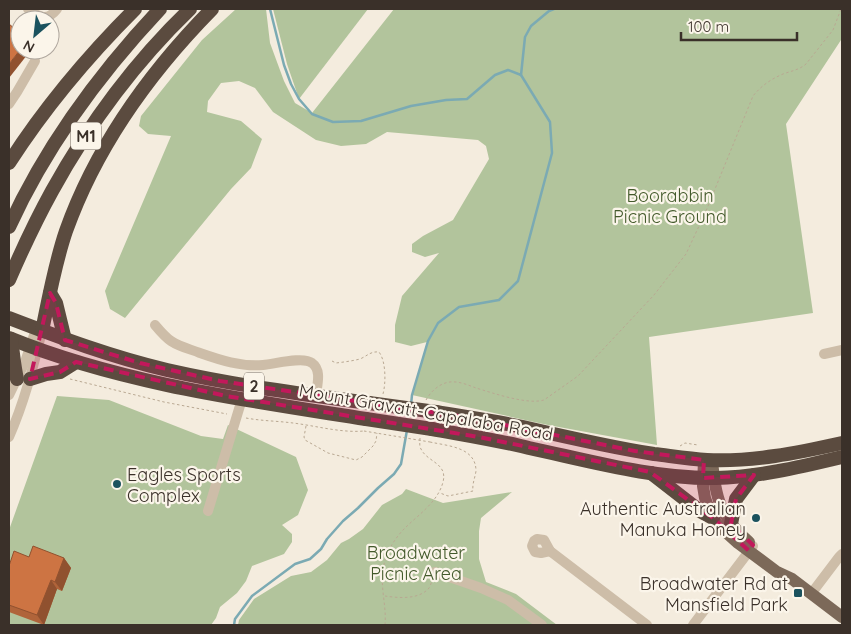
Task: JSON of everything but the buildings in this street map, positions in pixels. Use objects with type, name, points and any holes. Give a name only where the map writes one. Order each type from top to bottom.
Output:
[{"type":"highway","points":[[9,163],[34,126],[80,69],[135,9]]},
{"type":"highway","name":"M1","points":[[9,227],[38,171],[79,106],[127,46],[160,9]]},
{"type":"highway","name":"M1","points":[[9,280],[36,220],[84,138],[120,87],[190,9]]},
{"type":"highway","points":[[39,330],[66,232],[78,200],[100,158],[121,122],[149,82],[183,39],[212,9]]},
{"type":"highway","points":[[50,293],[56,303],[65,340]]},
{"type":"highway","name":"Mount Gravatt-Capalaba Road","points":[[9,318],[65,340],[124,359],[175,372],[220,381],[508,424],[635,451],[708,460],[748,459],[783,455],[842,443]]},
{"type":"highway","points":[[10,338],[24,379],[60,372],[76,362]]},
{"type":"highway","name":"Mount Gravatt-Capalaba Road","points":[[10,338],[76,362],[153,381],[365,425],[428,436],[479,437],[603,465],[650,472],[708,478],[754,475],[779,472],[842,457]]},
{"type":"highway","points":[[650,472],[700,512],[713,518]]},
{"type":"highway","points":[[731,524],[736,499],[754,475]]},
{"type":"main road","points":[[708,460],[705,498],[713,518],[723,530],[782,567],[792,579],[842,617]]},
{"type":"main road","points":[[708,478],[731,524],[751,548]]},
{"type":"street","points":[[28,9],[43,17],[53,14],[57,9]]},
{"type":"street","points":[[9,104],[34,61]]},
{"type":"street","name":"Mount Gravatt-Capalaba Road","points":[[155,325],[168,339],[178,345],[227,362],[261,365],[301,360],[309,361],[316,367],[318,373],[316,395]]},
{"type":"street","points":[[9,438],[20,410],[24,379],[39,330]]},
{"type":"street","points":[[824,354],[842,350]]},
{"type":"street","points":[[9,395],[24,379]]},
{"type":"street","points":[[208,511],[242,399]]},
{"type":"street","points":[[693,625],[751,548]]},
{"type":"street","points":[[550,551],[648,625]]},
{"type":"street","points":[[811,594],[842,554]]},
{"type":"street","points":[[435,572],[481,588],[508,600],[542,625]]},
{"type":"path","points":[[426,401],[435,388],[451,382],[462,383],[517,399],[537,402],[544,400],[578,376],[654,295],[686,254],[706,212],[753,96],[766,83],[783,74],[802,68],[833,30],[841,9]]},
{"type":"path","points":[[68,378],[164,402],[262,421],[293,423],[353,432],[365,425],[428,436],[465,450],[472,459],[476,469],[473,491],[448,496],[439,492]]},
{"type":"path","points":[[385,625],[386,607],[382,570],[385,558],[402,531],[427,507],[439,492],[444,480],[440,466],[422,452],[420,447],[428,436]]},
{"type":"path","points":[[684,448],[677,448],[685,443],[698,445]]},
{"type":"path","points":[[384,596],[412,597],[422,593],[430,587],[435,572]]},
{"type":"highlighted area","points":[[50,293],[56,303],[65,340],[140,363],[220,381],[465,417],[635,451],[704,460],[703,478],[754,475],[736,499],[731,524],[753,545],[749,551],[713,518],[650,472],[479,437],[226,396],[76,362],[60,372],[30,379]]},
{"type":"green space","name":"Boorabbin Picnic Ground","points":[[236,9],[266,9],[270,43],[284,81],[295,103],[312,113],[394,9],[842,9],[841,40],[786,124],[813,313],[649,337],[657,445],[548,425],[412,395],[427,342],[411,346],[395,342],[395,325],[402,296],[439,253],[425,257],[412,252],[412,244],[453,220],[489,159],[486,146],[478,140],[387,132],[366,144],[341,146],[316,140],[273,112],[255,88],[239,81],[221,83],[208,101],[207,112],[241,121],[262,139],[251,168],[231,189],[125,318],[110,309],[105,291],[171,136],[148,134],[139,126],[141,116],[202,40]]},
{"type":"green space","points":[[273,9],[368,9],[299,99],[287,64]]},
{"type":"green space","name":"Eagles Sports Complex","points":[[57,396],[109,400],[201,436],[223,439],[228,425],[296,457],[308,490],[298,515],[282,525],[292,534],[292,542],[284,554],[252,566],[246,581],[237,593],[220,607],[211,625],[9,625],[9,530]]},
{"type":"green space","name":"Broadwater Picnic Area","points":[[406,489],[443,503],[512,492],[481,518],[479,559],[486,582],[516,594],[557,625],[238,625],[239,620],[254,599],[291,576],[311,572],[327,560],[341,543],[363,529],[382,505],[402,494]]},
{"type":"waterway","points":[[270,9],[284,65],[299,99],[312,114],[333,122],[361,121],[411,106],[446,100],[467,99],[495,75],[508,70],[521,75]]},
{"type":"waterway","points":[[411,405],[412,395],[428,341],[438,323],[459,307],[499,300],[518,281],[552,153],[550,122],[521,75],[525,37],[531,26],[554,9]]},
{"type":"waterway","points":[[234,625],[235,619],[252,596],[295,564],[310,559],[321,549],[343,521],[394,474],[401,464],[407,430]]},
{"type":"place","name":"Eagles Sports Complex","points":[[117,484]]},
{"type":"place","name":"Authentic Australian Manuka Honey","points":[[756,518]]},
{"type":"place","name":"Broadwater Rd at Mansfield Park","points":[[798,593]]}]
